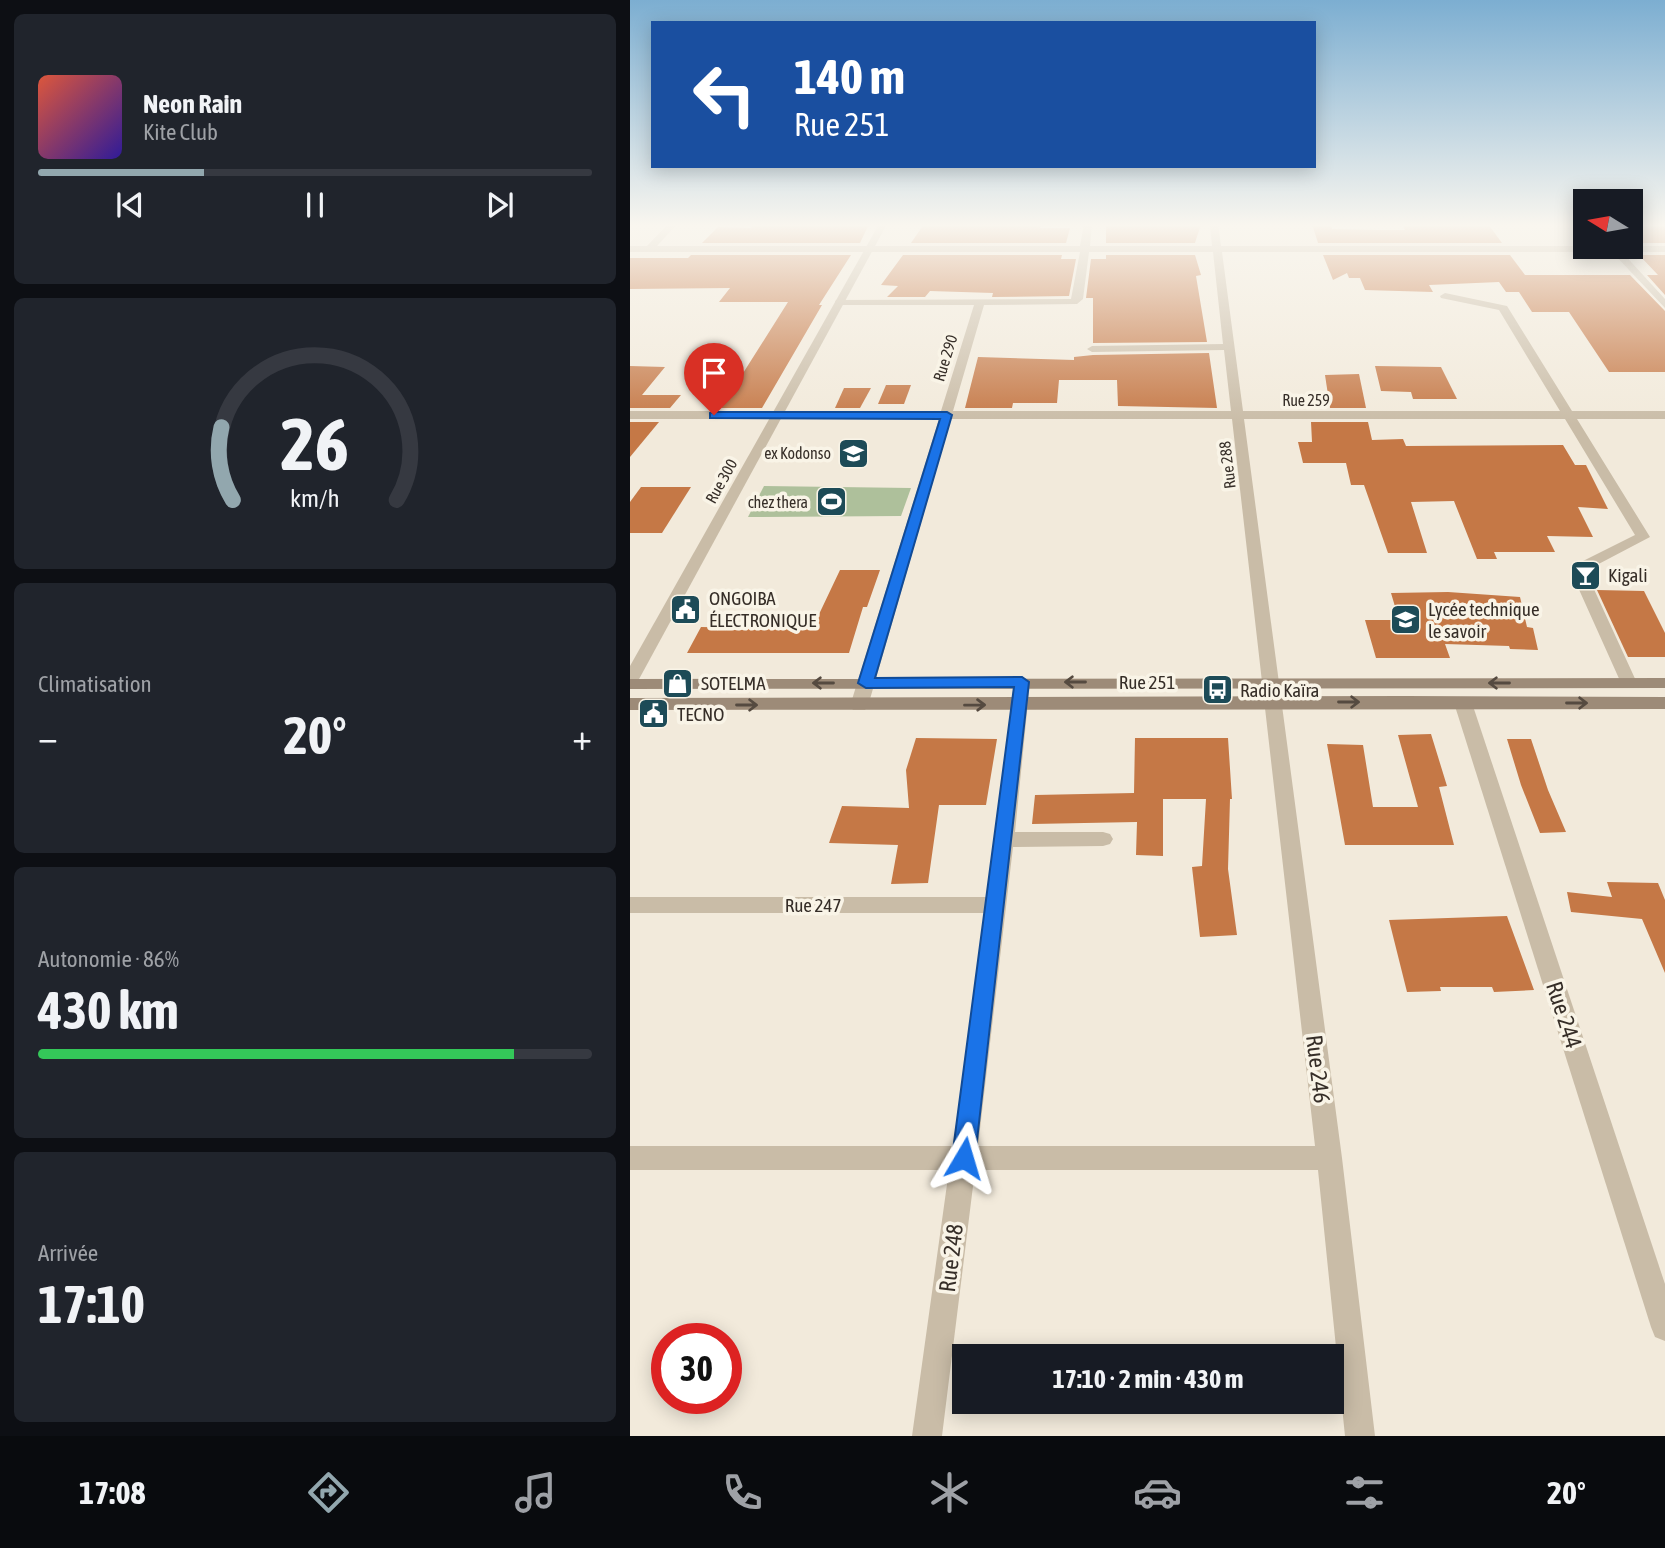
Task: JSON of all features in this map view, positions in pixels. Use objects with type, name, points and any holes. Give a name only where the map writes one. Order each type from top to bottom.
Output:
[{"type":"main road","name":"Rue 251","points":[[630,682],[866,683],[1020,693],[1271,692],[1665,683]]},
{"type":"main road","name":"Rue 251","points":[[1271,692],[1463,703],[1665,703]]},
{"type":"main road","name":"Rue 251","points":[[630,704],[859,706],[1020,693]]},
{"type":"street","name":"Rue 300","points":[[630,682],[846,291]]},
{"type":"street","points":[[840,302],[1073,302],[1079,299],[1080,291]]},
{"type":"street","name":"Rue 288","points":[[1223,291],[1271,692]]},
{"type":"street","points":[[1652,291],[1665,305]]},
{"type":"street","points":[[1445,296],[1503,308],[1643,537],[1586,565],[1579,574],[1629,683]]},
{"type":"street","name":"Rue 290","points":[[859,706],[980,302]]},
{"type":"street","points":[[1092,349],[1230,347]]},
{"type":"street","name":"Rue 259","points":[[630,415],[1665,415]]},
{"type":"street","name":"Rue 246","points":[[1271,692],[1329,1158],[1360,1436]]},
{"type":"street","name":"Rue 248","points":[[927,1436],[997,905],[1020,693]]},
{"type":"street","name":"Rue 244","points":[[1463,703],[1665,1327]]},
{"type":"street","points":[[1004,840],[1103,839]]},
{"type":"street","name":"Rue 247","points":[[630,905],[997,905]]},
{"type":"street","points":[[630,1158],[1329,1158]]},
{"type":"green space","name":"chez thera","points":[[764,486],[911,488],[901,516],[748,517]]},
{"type":"building","points":[[728,291],[828,291],[762,408],[721,408],[788,302],[719,302]]},
{"type":"building","points":[[893,291],[930,291],[925,297],[887,297]]},
{"type":"building","points":[[930,291],[1070,291],[1069,296],[992,297],[993,293]]},
{"type":"building","points":[[1087,291],[1199,291],[1207,342],[1093,343],[1093,298],[1086,298]]},
{"type":"building","points":[[1646,291],[1665,311],[1665,372],[1609,372],[1569,312],[1532,312],[1519,292],[1506,292]]},
{"type":"building","points":[[1209,353],[1217,408],[1118,406],[1117,380],[1059,380],[1057,403],[1013,403],[1012,408],[965,408],[978,357],[1074,360],[1074,357],[1093,355]]},
{"type":"building","points":[[630,366],[665,367],[642,395],[681,395],[670,408],[630,408]]},
{"type":"building","points":[[1375,366],[1441,367],[1457,399],[1413,399],[1411,392],[1381,391]]},
{"type":"building","points":[[1359,374],[1366,408],[1330,408],[1325,375]]},
{"type":"building","points":[[886,385],[911,385],[904,404],[878,404]]},
{"type":"building","points":[[844,388],[871,388],[860,408],[835,408]]},
{"type":"building","points":[[630,422],[659,422],[630,457]]},
{"type":"building","points":[[1311,422],[1368,422],[1372,440],[1403,439],[1406,446],[1563,445],[1575,465],[1586,465],[1608,509],[1578,507],[1593,537],[1547,536],[1555,552],[1494,552],[1497,559],[1477,559],[1454,501],[1411,502],[1427,553],[1388,553],[1364,485],[1351,485],[1346,463],[1303,463],[1298,442],[1312,442]]},
{"type":"building","points":[[641,487],[691,487],[662,533],[630,533],[630,502]]},
{"type":"building","points":[[840,570],[880,570],[867,607],[863,607],[849,653],[687,653],[701,627],[812,629]]},
{"type":"building","points":[[1597,590],[1644,591],[1665,633],[1665,657],[1628,657]]},
{"type":"building","points":[[1448,592],[1520,597],[1527,627],[1533,628],[1538,650],[1510,649],[1509,646],[1445,644],[1450,658],[1376,658],[1365,620],[1399,620],[1391,593]]},
{"type":"building","points":[[1431,734],[1447,786],[1439,787],[1454,845],[1345,845],[1327,744],[1363,745],[1373,807],[1418,807],[1398,735]]},
{"type":"building","points":[[916,738],[997,739],[986,805],[939,805],[928,883],[891,884],[898,845],[829,843],[842,806],[909,808],[906,770]]},
{"type":"building","points":[[1135,738],[1228,738],[1232,799],[1228,869],[1237,935],[1200,937],[1192,867],[1202,866],[1206,799],[1163,799],[1163,856],[1136,855],[1137,822],[1032,824],[1035,795],[1134,793]]},
{"type":"building","points":[[1507,739],[1531,739],[1566,832],[1540,833]]},
{"type":"building","points":[[1607,882],[1658,883],[1665,900],[1665,973],[1642,919],[1571,912],[1567,892],[1612,897]]},
{"type":"building","points":[[1507,916],[1534,990],[1494,992],[1492,987],[1440,987],[1441,991],[1407,992],[1389,920]]},
{"type":"place","name":"ex Kodonso","points":[[854,453]]},
{"type":"place","name":"chez thera","points":[[831,502]]},
{"type":"place","name":"Kigali","points":[[1585,575]]},
{"type":"place","name":"ONGOIBA ÉLECTRONIQUE","points":[[686,609]]},
{"type":"place","name":"Lycée technique le savoir","points":[[1405,620]]},
{"type":"place","name":"SOTELMA","points":[[678,683]]},
{"type":"place","name":"Radio Kaïra","points":[[1217,690]]},
{"type":"place","name":"TECNO","points":[[654,714]]},
{"type":"route","points":[[714,415],[947,415],[866,683],[1022,682],[997,905],[964,1158]]}]
